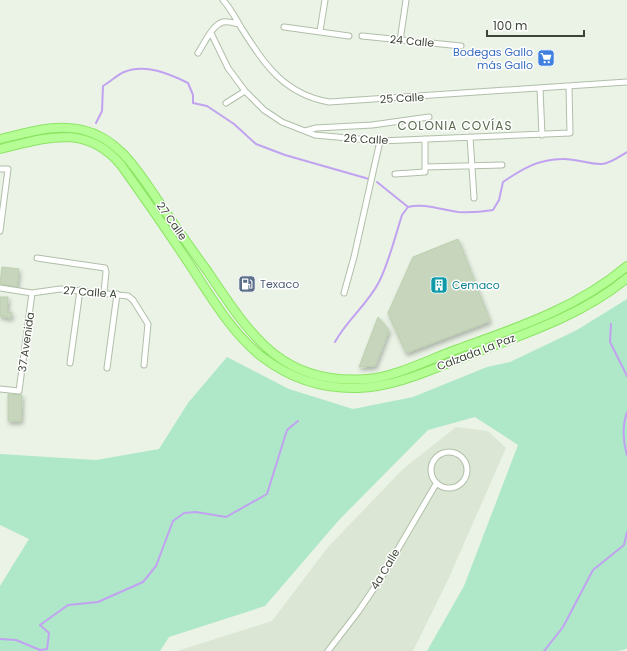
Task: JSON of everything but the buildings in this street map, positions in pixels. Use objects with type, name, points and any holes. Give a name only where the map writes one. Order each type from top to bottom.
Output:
[{"type":"main road","name":"27 Calle","points":[[0,139],[64,127],[85,130],[104,137],[115,146],[139,172],[229,305],[251,334],[266,349],[282,360],[296,368],[316,375]]},
{"type":"main road","name":"27 Calle","points":[[0,149],[63,136],[88,140],[107,151],[122,165],[206,290],[247,343],[263,358],[277,368],[314,384]]},
{"type":"main road","name":"Calzada La Paz","points":[[316,375],[354,380],[384,376],[547,315],[579,301],[627,266]]},
{"type":"main road","name":"Calzada La Paz","points":[[314,384],[335,388],[359,388],[402,380],[538,329],[578,311],[613,290],[627,278]]},
{"type":"street","name":"25 Calle","points":[[223,0],[263,60],[280,80],[295,92],[312,99],[329,102],[627,82]]},
{"type":"street","points":[[320,31],[325,0]]},
{"type":"street","points":[[400,41],[406,0]]},
{"type":"street","points":[[198,53],[211,32],[223,22],[239,24]]},
{"type":"street","points":[[284,27],[349,36]]},
{"type":"street","name":"26 Calle","points":[[211,32],[228,68],[245,91],[264,110],[282,122],[304,132],[315,135],[380,141],[570,134],[569,87]]},
{"type":"street","name":"24 Calle","points":[[362,36],[461,46]]},
{"type":"street","points":[[540,89],[542,135]]},
{"type":"street","points":[[226,103],[245,91]]},
{"type":"street","points":[[304,132],[316,128],[372,125],[429,117]]},
{"type":"street","points":[[470,137],[474,198]]},
{"type":"street","points":[[395,174],[423,173],[425,167],[425,139]]},
{"type":"street","points":[[344,293],[356,250],[380,141]]},
{"type":"street","points":[[425,167],[502,165]]},
{"type":"street","points":[[0,169],[8,169],[0,231]]},
{"type":"street","points":[[37,258],[105,268],[104,292]]},
{"type":"street","name":"27 Calle A","points":[[0,288],[32,293],[60,289],[80,290],[125,295],[131,298],[148,324],[144,365]]},
{"type":"street","points":[[70,363],[80,290]]},
{"type":"street","name":"37 Avenida","points":[[0,389],[19,391],[32,293]]},
{"type":"street","points":[[106,368],[117,294]]},
{"type":"street","points":[[453,453],[463,459],[466,470],[463,481],[453,488],[447,488],[436,484],[433,479],[431,468],[436,457],[441,454],[453,453]]},
{"type":"street","name":"4a Calle","points":[[328,651],[358,612],[381,578],[436,484]]},
{"type":"shaded area","points":[[456,427],[488,431],[506,448],[448,580],[413,651],[177,651],[272,621],[328,547],[403,469]]},
{"type":"green space","points":[[627,299],[627,649],[618,651],[427,651],[464,586],[518,445],[475,417],[428,430],[339,520],[265,606],[169,637],[160,651],[0,651],[0,586],[29,539],[0,525],[0,454],[96,460],[159,449],[188,403],[227,357],[289,389],[353,409],[413,397],[487,367],[510,362],[577,330]]},
{"type":"waterway","points":[[96,123],[102,111],[103,86],[121,73],[132,70],[149,69],[165,73],[188,83],[193,95],[193,103],[207,106],[234,124],[256,144],[285,155],[369,179]]},
{"type":"waterway","points":[[335,342],[345,327],[369,298],[379,282],[389,258],[402,215],[408,207],[427,206],[463,212],[493,210],[499,200],[503,182],[531,166],[554,159],[602,164],[612,161],[627,152]]},
{"type":"waterway","points":[[377,182],[408,207]]},
{"type":"waterway","points":[[611,324],[610,342],[627,376]]},
{"type":"waterway","points":[[627,412],[624,423],[627,455]]},
{"type":"waterway","points":[[0,639],[16,640],[40,650],[47,649],[49,633],[40,625],[68,605],[98,602],[143,582],[156,566],[173,521],[184,513],[196,512],[226,517],[267,494],[287,430],[298,421]]},
{"type":"waterway","points":[[544,651],[563,627],[593,570],[624,545],[627,532]]},
{"type":"place","name":"Bodegas Gallo más Gallo","points":[[546,58]]},
{"type":"place","name":"Texaco","points":[[247,284]]},
{"type":"place","name":"Cemaco","points":[[439,285]]},
{"type":"district","name":"COLONIA COVÍAS","points":[[455,125]]}]
